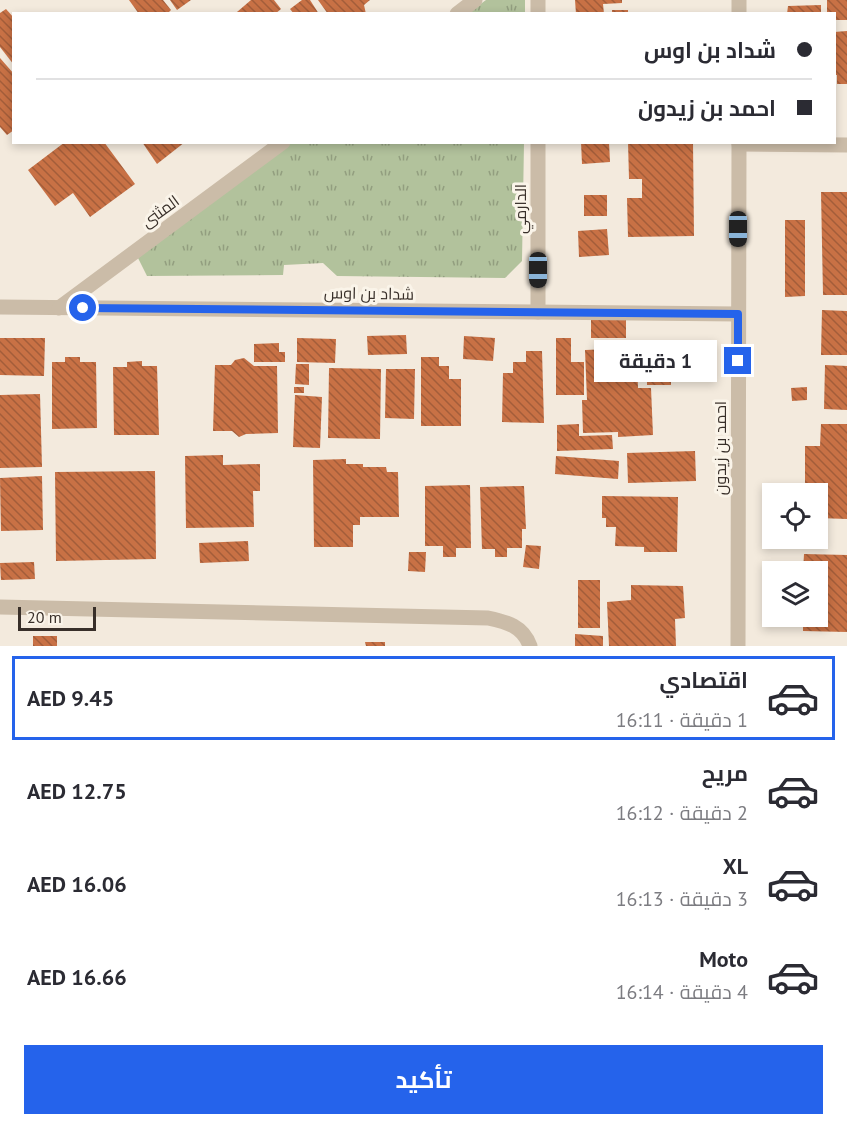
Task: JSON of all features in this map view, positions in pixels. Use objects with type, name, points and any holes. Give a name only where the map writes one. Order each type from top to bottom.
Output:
[{"type":"street","points":[[460,12],[475,0]]},
{"type":"street","name":"المثنى","points":[[59,308],[280,144]]},
{"type":"street","name":"الدارمي","points":[[538,144],[538,312]]},
{"type":"street","name":"احمد بن زيدون","points":[[738,646],[739,144]]},
{"type":"street","points":[[775,144],[847,146]]},
{"type":"street","name":"شداد بن اوس","points":[[0,307],[738,314]]},
{"type":"street","points":[[0,607],[488,618],[510,623],[526,634],[530,646]]},
{"type":"green space","points":[[486,0],[525,0],[525,12],[470,12]]},
{"type":"green space","points":[[286,144],[524,144],[522,261],[505,278],[337,276],[323,263],[284,265],[283,275],[147,276],[138,258]]},
{"type":"building","points":[[129,0],[163,0],[171,10],[169,12],[138,12]]},
{"type":"building","points":[[170,0],[191,0],[177,10]]},
{"type":"building","points":[[251,0],[274,0],[281,9],[277,12],[237,12]]},
{"type":"building","points":[[302,0],[310,0],[318,12],[292,12],[290,9]]},
{"type":"building","points":[[318,0],[370,0],[364,5],[366,12],[327,12]]},
{"type":"building","points":[[575,0],[622,0],[622,3],[603,4],[604,12],[576,12]]},
{"type":"building","points":[[827,0],[847,0],[847,20],[836,20],[836,12],[827,12]]},
{"type":"building","points":[[821,5],[821,12],[787,12],[788,6]]},
{"type":"building","points":[[6,9],[12,16],[12,62],[0,47],[0,13]]},
{"type":"building","points":[[612,10],[628,10],[628,12],[612,12]]},
{"type":"building","points":[[847,31],[847,84],[837,84],[836,32]]},
{"type":"building","points":[[0,58],[12,72],[12,131],[7,135],[0,127]]},
{"type":"building","points":[[62,144],[105,144],[135,184],[90,217],[73,193],[55,206],[28,170]]},
{"type":"building","points":[[143,144],[182,144],[157,164]]},
{"type":"building","points":[[581,144],[609,144],[610,162],[582,164]]},
{"type":"building","points":[[628,144],[693,144],[694,236],[628,237],[627,198],[642,198],[642,179],[629,179]]},
{"type":"building","points":[[821,192],[847,192],[847,295],[823,295]]},
{"type":"building","points":[[584,195],[607,195],[607,216],[584,216]]},
{"type":"building","points":[[785,220],[805,220],[805,296],[785,297]]},
{"type":"building","points":[[607,229],[609,255],[579,257],[578,231]]},
{"type":"building","points":[[822,310],[847,311],[847,355],[821,355]]},
{"type":"building","points":[[591,317],[626,317],[626,338],[591,338]]},
{"type":"building","points":[[406,335],[407,354],[368,355],[367,336]]},
{"type":"building","points":[[464,336],[495,338],[493,361],[463,359]]},
{"type":"building","points":[[0,338],[45,338],[44,376],[0,375]]},
{"type":"building","points":[[297,338],[336,339],[335,363],[297,362]]},
{"type":"building","points":[[556,338],[571,338],[571,362],[584,362],[584,395],[556,395]]},
{"type":"building","points":[[647,342],[695,342],[695,367],[671,367],[671,385],[647,385]]},
{"type":"building","points":[[279,343],[279,352],[285,352],[285,362],[254,362],[254,344]]},
{"type":"building","points":[[610,349],[610,363],[637,362],[638,388],[651,388],[653,435],[618,437],[618,432],[583,433],[582,400],[587,400],[585,350]]},
{"type":"building","points":[[526,351],[542,351],[544,423],[502,422],[503,373],[513,373],[513,362],[526,362]]},
{"type":"building","points":[[65,357],[80,357],[80,362],[96,362],[97,428],[52,429],[52,362],[65,362]]},
{"type":"building","points":[[421,357],[439,357],[439,366],[449,366],[449,379],[461,379],[461,426],[421,426]]},
{"type":"building","points":[[244,358],[254,366],[277,366],[278,433],[246,434],[239,437],[232,431],[213,431],[215,365],[231,365],[235,360]]},
{"type":"building","points":[[142,361],[142,366],[157,366],[159,435],[114,435],[113,367],[127,367],[127,362]]},
{"type":"building","points":[[296,364],[309,364],[309,385],[295,384]]},
{"type":"building","points":[[825,365],[847,366],[847,410],[824,409]]},
{"type":"building","points":[[329,368],[381,369],[380,439],[328,438]]},
{"type":"building","points":[[386,369],[415,369],[414,419],[385,418]]},
{"type":"building","points":[[294,387],[304,387],[304,393],[294,393]]},
{"type":"building","points":[[807,387],[807,400],[792,401],[791,388]]},
{"type":"building","points":[[40,394],[42,467],[0,468],[0,395]]},
{"type":"building","points":[[295,395],[322,397],[320,448],[293,447]]},
{"type":"building","points":[[579,424],[579,436],[612,435],[613,449],[557,451],[557,425]]},
{"type":"building","points":[[821,424],[847,424],[847,519],[828,518],[828,483],[805,483],[805,446],[820,446]]},
{"type":"building","points":[[695,451],[696,481],[628,483],[627,453]]},
{"type":"building","points":[[223,455],[223,465],[260,464],[260,491],[253,491],[254,527],[186,528],[185,456]]},
{"type":"building","points":[[556,456],[619,461],[618,479],[555,474]]},
{"type":"building","points":[[346,459],[346,464],[386,467],[387,472],[398,472],[399,517],[360,517],[360,525],[353,525],[353,547],[314,547],[313,460]]},
{"type":"building","points":[[155,471],[156,559],[56,561],[55,472]]},
{"type":"building","points":[[42,476],[43,530],[1,531],[0,478]]},
{"type":"building","points":[[470,485],[471,548],[456,548],[456,557],[443,557],[443,546],[425,546],[425,486]]},
{"type":"building","points":[[524,486],[526,529],[522,529],[522,548],[507,548],[507,557],[495,557],[495,549],[482,549],[480,487]]},
{"type":"building","points":[[602,496],[678,497],[677,552],[644,552],[644,547],[615,546],[616,527],[606,527],[606,518],[602,518]]},
{"type":"building","points":[[248,541],[249,561],[200,563],[199,543]]},
{"type":"building","points":[[526,545],[541,546],[539,569],[523,567]]},
{"type":"building","points":[[409,552],[426,552],[425,572],[408,571]]},
{"type":"building","points":[[804,554],[847,555],[847,632],[803,631],[803,627],[828,627],[828,561],[804,561]]},
{"type":"building","points":[[34,562],[35,579],[1,580],[0,563]]},
{"type":"building","points":[[578,580],[600,580],[600,628],[578,628]]},
{"type":"building","points":[[631,585],[683,586],[685,618],[675,619],[676,646],[609,646],[607,602],[631,600]]},
{"type":"building","points":[[575,634],[603,636],[603,646],[575,646]]},
{"type":"building","points":[[33,636],[57,636],[57,646],[33,646]]},
{"type":"building","points":[[365,642],[385,642],[385,646],[366,646]]},
{"type":"route","points":[[83,308],[738,314],[738,361]]}]
